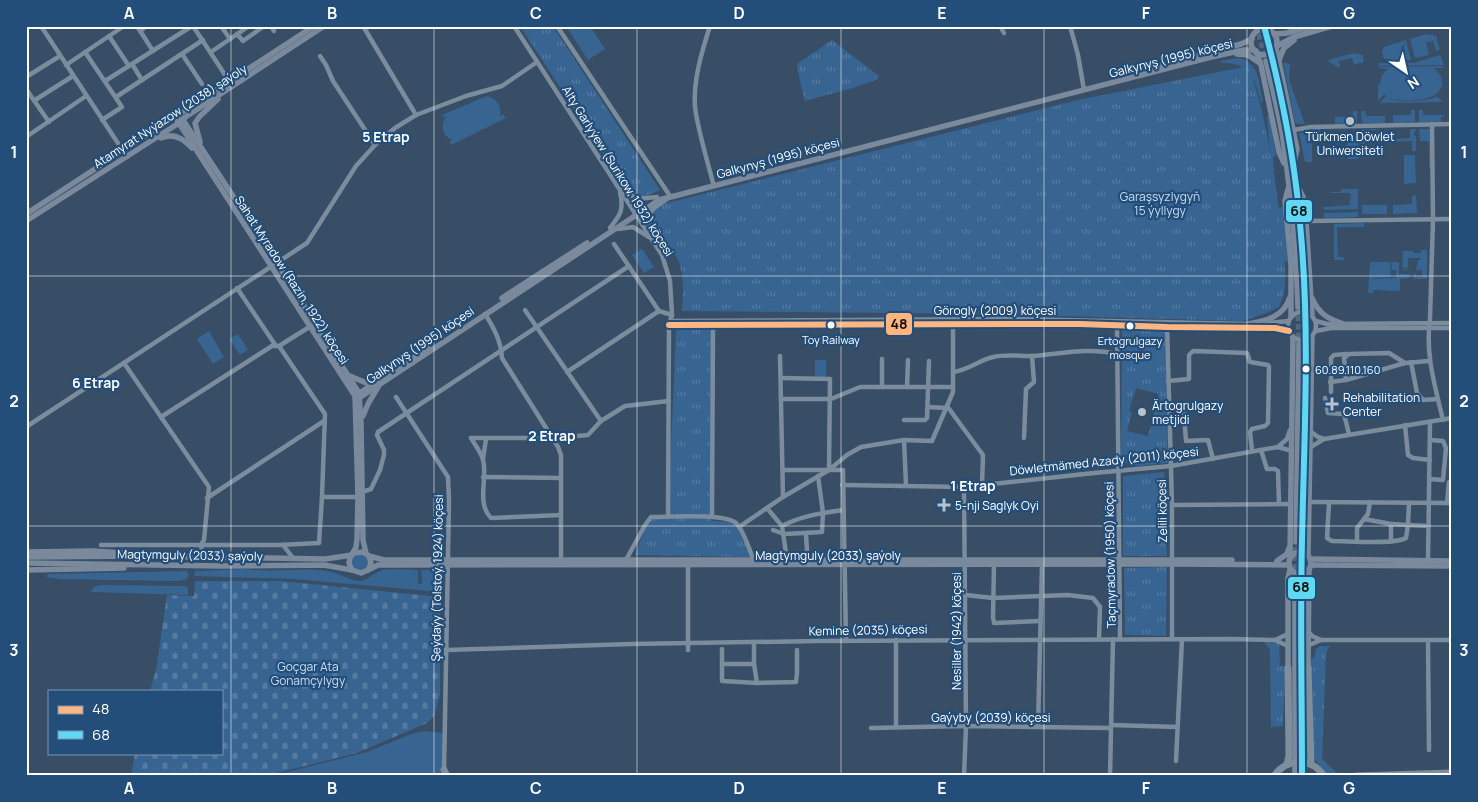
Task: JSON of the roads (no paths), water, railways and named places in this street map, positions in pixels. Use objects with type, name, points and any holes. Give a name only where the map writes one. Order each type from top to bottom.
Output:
[{"type":"highway","points":[[1287,764],[1289,756],[1288,668]]},
{"type":"highway","points":[[1308,668],[1310,764]]},
{"type":"highway","points":[[1274,776],[1287,764],[1296,762],[1310,764],[1317,768],[1324,776]]},
{"type":"highway","points":[[1356,776],[1452,773]]},
{"type":"highway","points":[[1427,776],[1452,773]]},
{"type":"main road","name":"Atamyrat Nyýazow (2038) şaýoly","points":[[26,214],[181,122],[231,84],[314,26]]},
{"type":"main road","name":"Atamyrat Nyýazow (2038) şaýoly","points":[[26,221],[125,154],[177,116],[324,26]]},
{"type":"main road","points":[[1252,26],[1255,50],[1261,65],[1278,152],[1290,169]]},
{"type":"main road","points":[[1286,26],[1294,28],[1305,26]]},
{"type":"main road","points":[[1253,37],[1263,29],[1288,32],[1332,26]]},
{"type":"main road","points":[[1255,50],[1266,54],[1272,52],[1276,46],[1313,29]]},
{"type":"main road","points":[[1276,59],[1290,42],[1308,35],[1313,29]]},
{"type":"main road","points":[[1273,31],[1277,38],[1276,59],[1291,130],[1289,184],[1302,307],[1301,233],[1296,183]]},
{"type":"main road","name":"Galkynyş (1995) köçesi","points":[[358,397],[611,230],[657,197],[670,196],[1084,89],[1241,44],[1253,37]]},
{"type":"main road","name":"Galkynyş (1995) köçesi","points":[[636,213],[670,196],[713,183],[1211,57],[1244,50],[1255,50]]},
{"type":"main road","points":[[1211,57],[1244,54],[1256,59],[1261,65]]},
{"type":"main road","points":[[1266,61],[1290,169],[1303,197],[1314,318]]},
{"type":"main road","points":[[207,161],[199,139],[196,123],[200,116],[231,84]]},
{"type":"main road","points":[[177,116],[349,376],[358,397]]},
{"type":"main road","points":[[125,154],[166,136],[176,136],[186,141],[207,161]]},
{"type":"main road","points":[[1289,184],[1285,201],[1292,290],[1290,319]]},
{"type":"main road","name":"Galkynyş (1995) köçesi","points":[[358,397],[371,385],[611,230]]},
{"type":"main road","name":"Sahat Myradow (Razin, 1922) köçesi","points":[[274,264],[311,326],[358,397],[361,423],[360,495],[357,540],[353,554]]},
{"type":"main road","points":[[1248,324],[1277,316],[1287,305],[1292,290]]},
{"type":"main road","points":[[1311,292],[1315,304],[1322,314],[1329,319],[1344,324]]},
{"type":"main road","points":[[1288,668],[1288,578],[1290,563],[1292,452],[1291,334]]},
{"type":"main road","points":[[1308,668],[1308,502],[1314,334]]},
{"type":"main road","points":[[1299,542],[1300,461],[1298,410],[1302,344],[1305,413],[1300,461]]},
{"type":"main road","points":[[349,376],[371,385]]},
{"type":"main road","points":[[361,423],[368,404],[380,384]]},
{"type":"main road","name":"Sahat Myradow (Razin, 1922) köçesi","points":[[358,397],[360,495],[363,540],[367,555]]},
{"type":"main road","points":[[1292,418],[1298,410]]},
{"type":"main road","points":[[1305,413],[1310,431]]},
{"type":"main road","points":[[1300,461],[1309,448]]},
{"type":"main road","points":[[1292,452],[1300,461]]},
{"type":"main road","points":[[1288,578],[1286,569],[1279,562],[1287,554],[1290,546]]},
{"type":"main road","points":[[1308,548],[1313,557],[1321,562],[1452,566]]},
{"type":"main road","points":[[26,552],[93,551],[131,553],[139,556]]},
{"type":"main road","points":[[361,551],[367,555],[371,563],[368,570],[361,573],[352,570],[349,562],[353,554],[361,551]]},
{"type":"main road","points":[[1290,563],[1299,552],[1312,569],[1321,562]]},
{"type":"main road","name":"Magtymguly (2033) şaýoly","points":[[26,557],[139,556],[325,559],[353,554]]},
{"type":"main road","name":"Magtymguly (2033) şaýoly","points":[[367,555],[384,560],[448,562],[688,565],[787,560],[844,562]]},
{"type":"main road","name":"Magtymguly (2033) şaýoly","points":[[368,570],[378,565],[448,562],[626,560],[1119,562]]},
{"type":"main road","name":"Magtymguly (2033) şaýoly","points":[[966,562],[994,564],[1173,561],[1290,563]]},
{"type":"main road","points":[[1290,563],[1296,573],[1300,574],[1304,573],[1309,565],[1321,562],[1452,561]]},
{"type":"main road","name":"Magtymguly (2033) şaýoly","points":[[26,564],[324,565],[352,570]]},
{"type":"main road","points":[[26,570],[128,568],[140,564]]},
{"type":"main road","points":[[1295,776],[1294,660],[1298,578],[1302,658],[1302,776]]},
{"type":"main road","points":[[1302,658],[1307,648]]},
{"type":"main road","points":[[1288,654],[1294,660]]},
{"type":"main road","points":[[1302,658],[1308,668]]},
{"type":"main road","points":[[1288,668],[1294,660]]},
{"type":"street","points":[[41,26],[125,154]]},
{"type":"street","points":[[66,64],[124,26]]},
{"type":"street","points":[[147,26],[138,28],[153,51]]},
{"type":"street","points":[[105,81],[193,26],[231,84]]},
{"type":"street","points":[[221,26],[230,39]]},
{"type":"street","points":[[210,52],[249,26]]},
{"type":"street","points":[[237,34],[244,41],[264,26]]},
{"type":"street","points":[[270,26],[274,31]]},
{"type":"street","points":[[363,26],[416,115]]},
{"type":"street","name":"Alty Garlyýew (Surikow, 1932) köçesi","points":[[514,26],[652,238],[662,255],[669,275],[672,315],[670,323],[668,517]]},
{"type":"street","points":[[557,26],[670,196],[650,213],[648,218],[652,238]]},
{"type":"street","points":[[710,26],[702,50],[695,93],[696,110],[713,183]]},
{"type":"street","points":[[1000,26],[1004,33]]},
{"type":"street","points":[[1070,26],[1084,89]]},
{"type":"street","points":[[109,36],[142,80]]},
{"type":"street","points":[[116,97],[203,40]]},
{"type":"street","points":[[85,52],[122,107],[102,120]]},
{"type":"street","points":[[182,54],[202,84]]},
{"type":"street","points":[[26,77],[60,56]]},
{"type":"street","points":[[320,56],[333,81],[376,145]]},
{"type":"street","points":[[26,427],[307,243],[356,166],[394,128],[416,115],[466,96],[502,86],[537,62]]},
{"type":"street","points":[[34,100],[73,76]]},
{"type":"street","points":[[26,88],[49,122]]},
{"type":"street","points":[[26,137],[86,96]]},
{"type":"street","points":[[1432,124],[1433,219],[1429,361],[1443,420]]},
{"type":"street","points":[[1291,130],[1310,127],[1452,124]]},
{"type":"street","points":[[619,188],[638,199],[657,197]]},
{"type":"street","points":[[611,230],[622,208],[619,188]]},
{"type":"street","points":[[1306,221],[1452,219]]},
{"type":"street","points":[[611,230],[627,226],[633,227],[652,238]]},
{"type":"street","points":[[614,244],[659,311],[672,315]]},
{"type":"street","points":[[322,497],[360,495],[371,489],[384,459],[384,450],[377,436],[378,432],[629,266]]},
{"type":"street","points":[[100,545],[283,545],[319,543],[325,414],[237,288]]},
{"type":"street","points":[[525,310],[601,421]]},
{"type":"street","points":[[567,372],[659,311]]},
{"type":"street","points":[[1452,323],[1429,326],[1331,328],[1302,340],[1291,334],[1290,319],[1300,312],[1307,312],[1314,318],[1327,324],[1429,326],[1452,328]]},
{"type":"street","points":[[485,314],[496,330],[502,358],[558,446],[561,455],[561,561]]},
{"type":"street","points":[[1314,318],[1314,334]]},
{"type":"street","name":"Görogly (2009) köçesi","points":[[1167,325],[1248,324],[1290,319]]},
{"type":"street","points":[[739,527],[783,497],[828,470],[847,454],[861,447],[904,440],[932,441],[953,392],[953,322]]},
{"type":"street","name":"Görogly (2009) köçesi","points":[[670,323],[1116,323],[1275,328],[1291,334]]},
{"type":"street","points":[[712,516],[713,323]]},
{"type":"street","name":"Taçmyradow (1950) köçesi","points":[[1116,323],[1120,639]]},
{"type":"street","name":"Zelili köçesi","points":[[1167,325],[1173,561],[1172,639]]},
{"type":"street","points":[[162,417],[264,351],[277,346],[311,326]]},
{"type":"street","points":[[953,372],[969,369],[988,358],[996,356],[1032,356],[1104,351],[1117,354]]},
{"type":"street","points":[[1168,381],[1189,379],[1188,355],[1193,351],[1247,353],[1250,362],[1268,365],[1268,422],[1265,426],[1252,429],[1250,432],[1252,451]]},
{"type":"street","points":[[1331,392],[1332,356],[1392,353],[1408,362],[1418,396],[1423,400],[1438,400]]},
{"type":"street","points":[[1346,380],[1344,358],[1349,354]]},
{"type":"street","points":[[780,356],[783,497]]},
{"type":"street","points":[[1024,438],[1026,389],[1034,382],[1032,356]]},
{"type":"street","points":[[882,359],[882,387]]},
{"type":"street","points":[[907,387],[908,360]]},
{"type":"street","points":[[904,420],[925,420],[927,418],[929,361]]},
{"type":"street","points":[[1330,382],[1346,380],[1408,362],[1429,361]]},
{"type":"street","points":[[124,363],[209,487],[204,540],[201,545],[203,558]]},
{"type":"street","points":[[780,378],[830,379],[828,470]]},
{"type":"street","points":[[781,399],[831,398],[860,386],[953,387]]},
{"type":"street","name":"Şeýdaýy (Tolstoý, 1924) köçesi","points":[[396,397],[448,477],[445,774]]},
{"type":"street","points":[[1326,398],[1328,413],[1344,414],[1349,434]]},
{"type":"street","points":[[483,459],[471,438],[553,438],[588,435],[601,421],[625,406],[669,401]]},
{"type":"street","points":[[928,407],[946,407]]},
{"type":"street","points":[[946,407],[983,456],[982,484]]},
{"type":"street","points":[[1184,414],[1186,440],[1208,440],[1213,458]]},
{"type":"street","points":[[1278,447],[1290,434],[1292,418]]},
{"type":"street","points":[[1309,448],[1324,439],[1452,418]]},
{"type":"street","points":[[207,498],[324,421]]},
{"type":"street","points":[[1428,561],[1430,422]]},
{"type":"street","points":[[1405,426],[1408,455],[1413,458],[1430,460]]},
{"type":"street","points":[[1310,431],[1324,439]]},
{"type":"street","points":[[486,439],[483,459],[485,509],[491,518],[561,515]]},
{"type":"street","points":[[904,440],[906,485]]},
{"type":"street","points":[[1430,440],[1443,441],[1446,444],[1443,480]]},
{"type":"street","name":"Döwletmämed Azady (2011) köçesi","points":[[842,485],[964,487],[1171,466],[1278,447],[1292,452]]},
{"type":"street","points":[[1261,450],[1267,469],[1278,471],[1279,504]]},
{"type":"street","points":[[782,470],[842,470],[846,641]]},
{"type":"street","points":[[773,530],[784,534],[822,532],[823,513],[818,476]]},
{"type":"street","points":[[483,477],[561,478]]},
{"type":"street","points":[[1308,502],[1450,503],[1450,482],[1430,479]]},
{"type":"street","name":"Nesiller (1942) köçesi","points":[[964,487],[966,562],[966,726],[964,776]]},
{"type":"street","points":[[1357,541],[1357,528],[1368,514],[1370,502]]},
{"type":"street","points":[[1329,503],[1327,538],[1332,541],[1391,541],[1406,538],[1410,503]]},
{"type":"street","points":[[1172,505],[1290,504]]},
{"type":"street","points":[[768,508],[782,526],[787,560]]},
{"type":"street","points":[[782,526],[798,518],[843,510]]},
{"type":"street","points":[[626,560],[648,520],[651,518],[712,516],[729,519],[739,527],[754,562]]},
{"type":"street","points":[[1364,519],[1391,524],[1429,526]]},
{"type":"street","points":[[1391,524],[1391,541]]},
{"type":"street","points":[[806,534],[807,551]]},
{"type":"street","points":[[283,545],[292,558]]},
{"type":"street","points":[[994,564],[994,623],[1040,621]]},
{"type":"street","points":[[1038,727],[1042,564]]},
{"type":"street","points":[[688,565],[688,650]]},
{"type":"street","points":[[966,595],[993,598],[1068,595],[1093,598],[1100,607],[1099,639]]},
{"type":"street","points":[[1307,630],[1312,636],[1321,640],[1452,640]]},
{"type":"street","name":"Kemine (2035) köçesi","points":[[447,650],[688,643],[896,640],[1275,640],[1288,634]]},
{"type":"street","name":"Taçmyradow (1950) köçesi","points":[[1110,776],[1113,639]]},
{"type":"street","points":[[1176,761],[1182,639]]},
{"type":"street","points":[[896,640],[896,727]]},
{"type":"street","points":[[1275,640],[1288,646]]},
{"type":"street","points":[[1307,648],[1321,640]]},
{"type":"street","points":[[1428,640],[1429,750]]},
{"type":"street","points":[[754,642],[754,664],[757,683]]},
{"type":"street","points":[[722,648],[723,682],[757,683],[796,682],[798,673],[797,650]]},
{"type":"street","points":[[722,664],[754,664]]},
{"type":"street","name":"Gaýyby (2039) köçesi","points":[[871,728],[1111,726],[1177,728]]},
{"type":"tunnel","points":[[1257,26],[1266,61]]},
{"type":"tunnel","points":[[1264,26],[1273,59]]},
{"type":"tunnel","points":[[1298,307],[1299,344]]},
{"type":"tunnel","points":[[1305,307],[1305,344]]},
{"type":"tunnel","points":[[1295,578],[1296,542]]},
{"type":"tunnel","points":[[1302,542],[1302,578]]},
{"type":"place","name":"Türkmen Döwlet Uniwersiteti","points":[[1350,121]]},
{"type":"place","name":"Toy Railway","points":[[831,325]]},
{"type":"place","name":"Ertogrulgazy mosque","points":[[1130,326]]},
{"type":"place","name":"60.89.110.160","points":[[1306,369]]},
{"type":"place","name":"Rehabilitation Center","points":[[1332,404]]},
{"type":"place","name":"Ärtogrulgazy metjidi","points":[[1142,412]]},
{"type":"place","name":"5-nji Saglyk Oyi","points":[[944,505]]},
{"type":"district","name":"5 Etrap","points":[[386,136]]},
{"type":"district","name":"6 Etrap","points":[[96,382]]},
{"type":"district","name":"2 Etrap","points":[[552,435]]},
{"type":"district","name":"1 Etrap","points":[[973,485]]},
{"type":"park label","name":"Garaşsyzlygyň 15 ýyllygy","points":[[1160,203]]},
{"type":"park label","name":"Goçgar Ata Gonamçylygy","points":[[308,673]]}]
